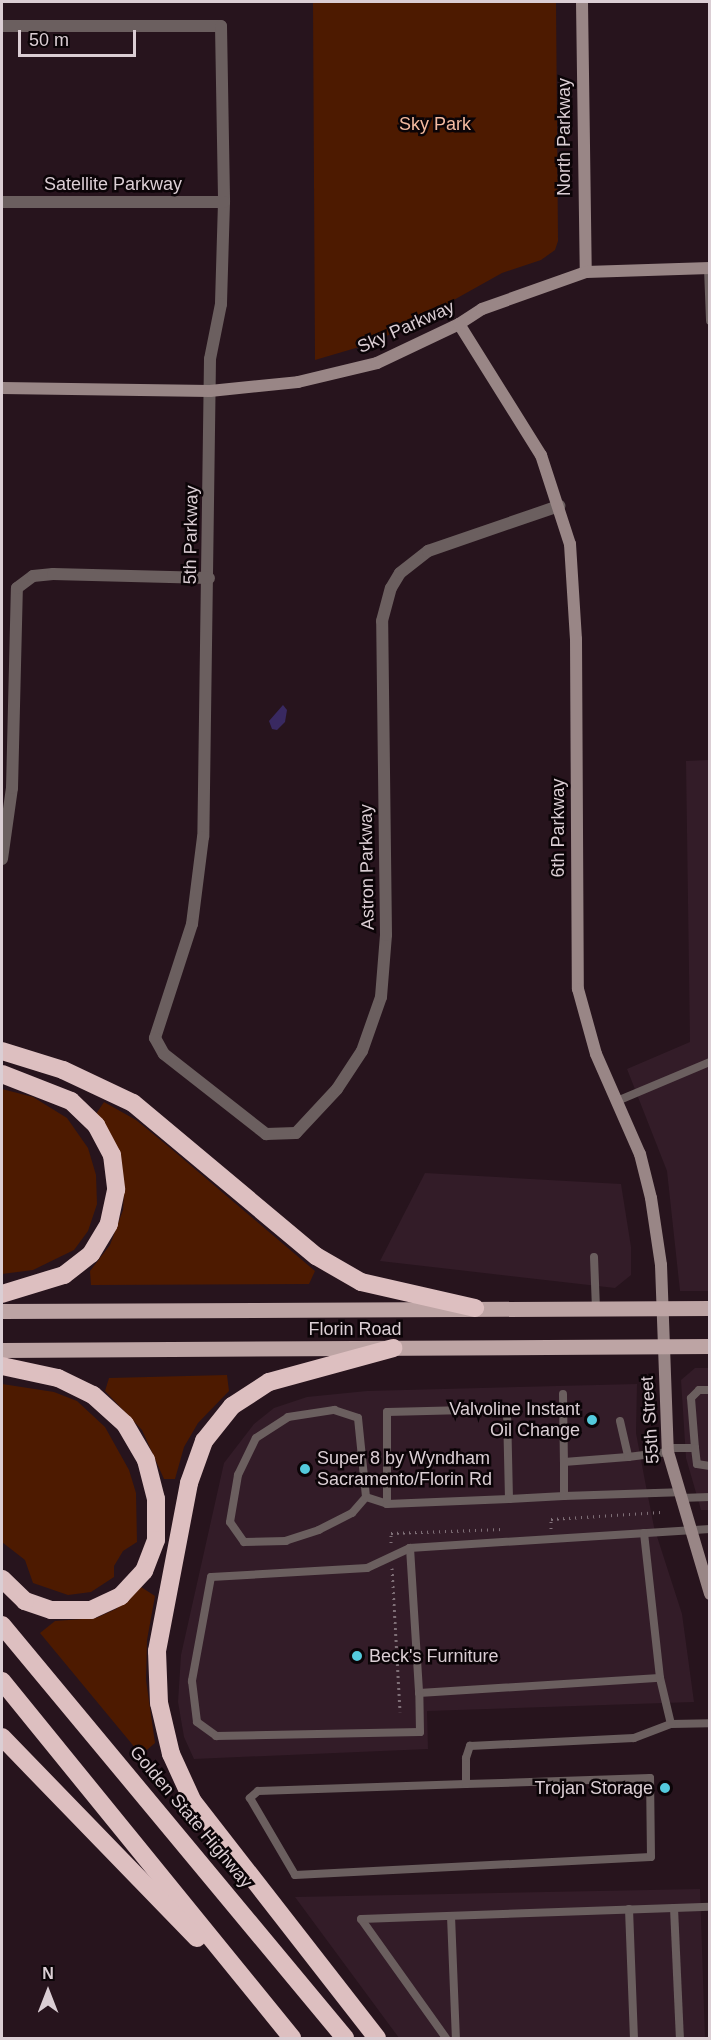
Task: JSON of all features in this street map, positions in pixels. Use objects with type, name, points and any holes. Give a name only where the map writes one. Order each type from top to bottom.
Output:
[{"type":"highway","points":[[2,1051],[63,1070],[133,1103],[316,1256],[362,1282],[475,1308]]},
{"type":"highway","points":[[2,1074],[71,1101],[96,1125],[111,1155],[116,1190],[109,1224],[91,1254],[64,1275],[2,1294]]},
{"type":"highway","points":[[376,2038],[193,1802],[171,1754],[161,1714],[157,1651],[189,1483],[211,1432],[232,1406],[269,1382],[393,1348]]},
{"type":"highway","points":[[2,1366],[58,1378],[93,1395],[125,1424],[146,1460],[156,1499],[156,1540],[144,1571],[121,1596],[91,1610],[51,1610],[25,1601],[2,1579]]},
{"type":"highway","name":"Golden State Highway","points":[[2,1625],[345,2038]]},
{"type":"highway","points":[[2,1681],[258,1999],[292,2038]]},
{"type":"highway","points":[[2,1737],[119,1862],[258,1999]]},
{"type":"main road","name":"Florin Road","points":[[2,1311],[710,1308]]},
{"type":"main road","name":"Florin Road","points":[[2,1350],[710,1346]]},
{"type":"street","name":"North Parkway","points":[[582,2],[586,272]]},
{"type":"street","name":"5th Parkway","points":[[2,26],[221,26],[225,202],[221,304],[211,350],[203,837],[192,924],[155,1038]]},
{"type":"street","name":"Satellite Parkway","points":[[2,202],[225,202]]},
{"type":"street","name":"Sky Parkway","points":[[2,388],[210,391],[338,374],[396,355],[459,324],[482,309],[531,289],[586,272],[709,268]]},
{"type":"street","name":"6th Parkway","points":[[459,324],[541,455],[560,506],[570,544],[576,630],[576,967],[582,1010],[640,1154],[651,1198],[659,1242],[663,1346]]},
{"type":"street","name":"Astron Parkway","points":[[155,1038],[164,1054],[266,1134],[296,1133],[337,1089],[362,1051],[381,997],[386,935],[384,604],[400,573],[428,551],[560,506]]},
{"type":"street","points":[[2,859],[12,788],[17,588],[33,576],[53,574],[208,578]]},
{"type":"street","name":"55th Street","points":[[663,1346],[668,1450],[679,1495],[692,1529],[710,1594]]},
{"type":"lane","points":[[709,268],[710,321]]},
{"type":"lane","points":[[617,1101],[710,1062]]},
{"type":"lane","points":[[594,1257],[596,1308]]},
{"type":"lane","points":[[710,1390],[699,1390],[691,1398],[697,1464],[710,1466]]},
{"type":"lane","points":[[563,1394],[564,1496]]},
{"type":"lane","points":[[387,1504],[387,1412],[507,1409],[509,1499]]},
{"type":"lane","points":[[333,1410],[358,1418],[366,1497],[352,1513],[319,1530],[286,1541],[244,1542],[230,1522],[238,1475],[256,1438],[288,1417],[333,1410]]},
{"type":"lane","points":[[620,1421],[628,1457]]},
{"type":"lane","points":[[564,1462],[628,1457],[695,1448]]},
{"type":"lane","points":[[366,1497],[387,1504],[564,1496],[710,1497]]},
{"type":"lane","points":[[410,1548],[420,1732],[216,1736],[197,1722],[192,1681],[211,1577],[367,1568],[410,1548],[710,1529]]},
{"type":"lane","points":[[644,1533],[660,1678],[671,1724]]},
{"type":"lane","points":[[419,1693],[660,1678]]},
{"type":"lane","points":[[466,1784],[470,1746],[634,1738],[671,1724],[710,1723]]},
{"type":"lane","points":[[650,1778],[651,1857],[295,1875],[252,1807],[250,1798],[258,1791],[466,1784],[650,1778]]},
{"type":"lane","points":[[446,2038],[361,1919],[710,1907]]},
{"type":"lane","points":[[675,1908],[680,2038]]},
{"type":"lane","points":[[629,1910],[634,2038]]},
{"type":"lane","points":[[451,1916],[456,2038]]},
{"type":"path","points":[[545,1530],[552,1529],[551,1519],[661,1512]]},
{"type":"path","points":[[400,1712],[391,1533],[504,1529]]},
{"type":"shaded area","points":[[283,705],[287,710],[285,722],[277,730],[272,729],[269,721]]},
{"type":"shaded area","points":[[709,760],[709,1291],[680,1291],[667,1171],[627,1069],[690,1042],[686,761]]},
{"type":"shaded area","points":[[425,1173],[621,1184],[631,1247],[631,1275],[615,1288],[380,1261]]},
{"type":"shaded area","points":[[695,1368],[709,1368],[709,1510],[701,1510],[686,1458],[681,1380]]},
{"type":"shaded area","points":[[637,1384],[636,1433],[654,1527],[682,1614],[694,1702],[427,1711],[428,1749],[194,1759],[184,1737],[178,1702],[181,1655],[224,1463],[254,1424],[274,1408],[307,1397],[367,1391]]},
{"type":"shaded area","points":[[700,1889],[705,2038],[399,2038],[295,1897]]},
{"type":"green space","name":"Sky Park","points":[[313,2],[556,2],[558,241],[555,250],[541,260],[502,273],[400,330],[366,345],[315,360]]},
{"type":"green space","points":[[2,1089],[33,1097],[67,1118],[88,1148],[96,1175],[97,1204],[88,1231],[74,1250],[33,1270],[2,1274]]},
{"type":"green space","points":[[104,1102],[136,1120],[315,1271],[309,1284],[91,1285],[90,1271],[110,1245],[123,1210],[124,1193],[96,1114]]},
{"type":"green space","points":[[227,1375],[229,1391],[198,1423],[184,1447],[175,1479],[164,1479],[142,1430],[105,1391],[109,1378]]},
{"type":"green space","points":[[2,1384],[54,1392],[77,1401],[105,1427],[129,1470],[136,1493],[137,1542],[123,1551],[114,1566],[114,1577],[91,1592],[68,1595],[33,1583],[25,1560],[2,1542]]},
{"type":"green space","points":[[141,1587],[155,1596],[147,1640],[146,1680],[155,1743],[141,1755],[40,1633],[55,1621],[96,1618],[116,1609]]},
{"type":"place","name":"Valvoline Instant Oil Change","points":[[592,1420]]},
{"type":"place","name":"Super 8 by Wyndham Sacramento/Florin Rd","points":[[305,1469]]},
{"type":"place","name":"Beck's Furniture","points":[[357,1656]]},
{"type":"place","name":"Trojan Storage","points":[[665,1788]]}]
